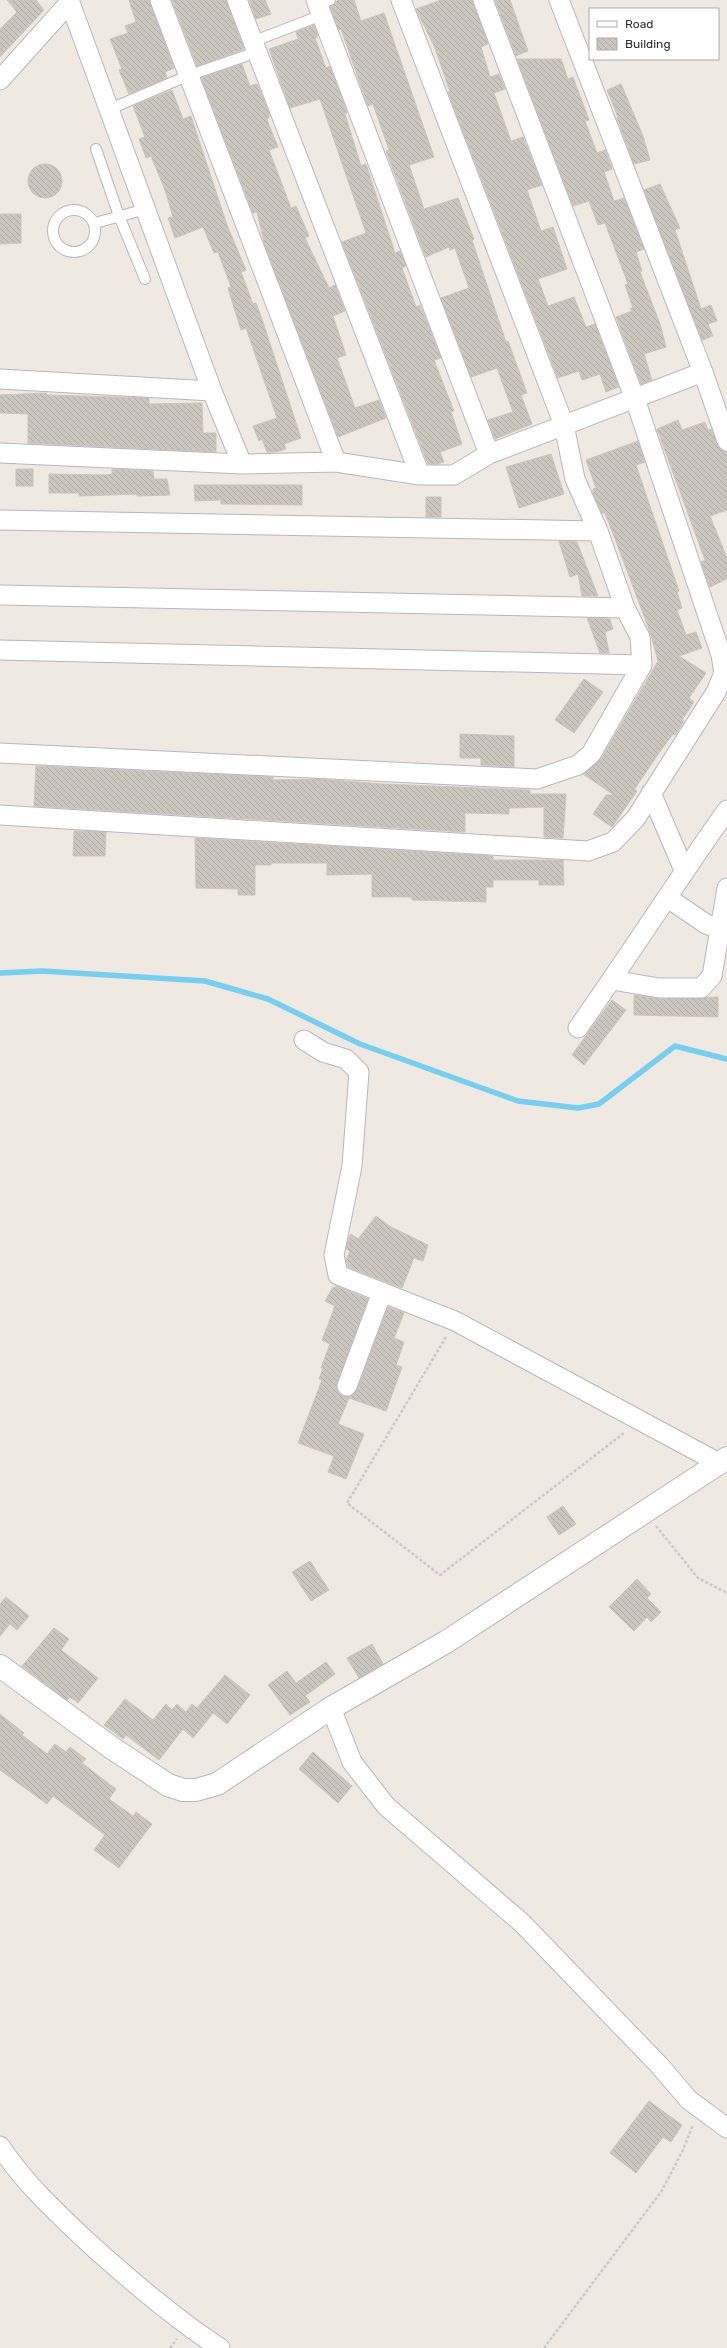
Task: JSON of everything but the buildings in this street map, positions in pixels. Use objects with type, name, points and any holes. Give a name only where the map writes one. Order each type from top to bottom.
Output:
[{"type":"street","points":[[160,0],[187,76],[336,462]]},
{"type":"street","points":[[237,0],[420,475]]},
{"type":"street","points":[[0,753],[537,779],[578,765],[591,754],[642,665],[640,637],[625,608],[598,531],[575,479],[564,425],[401,0]]},
{"type":"street","points":[[0,816],[588,851],[613,842],[636,818],[716,692],[724,673],[721,655],[635,399],[482,0]]},
{"type":"street","points":[[559,0],[703,372],[727,441]]},
{"type":"street","points":[[0,80],[70,1],[212,391],[242,464]]},
{"type":"street","points":[[322,5],[489,454]]},
{"type":"street","points":[[0,453],[242,464],[336,462],[420,475],[454,474],[489,454],[703,372]]},
{"type":"street","points":[[0,379],[212,391]]},
{"type":"street","points":[[0,520],[598,531]]},
{"type":"street","points":[[0,595],[625,608]]},
{"type":"street","points":[[0,650],[642,665]]},
{"type":"street","points":[[651,794],[684,870]]},
{"type":"street","points":[[578,1028],[668,898],[684,870],[727,810]]},
{"type":"street","points":[[612,980],[658,988],[701,988],[712,976],[727,888]]},
{"type":"street","points":[[668,898],[706,924],[720,929]]},
{"type":"street","points":[[304,1040],[323,1052],[346,1059],[359,1072],[352,1166],[334,1256],[338,1275],[455,1321],[640,1421],[723,1461]]},
{"type":"street","points":[[347,1386],[382,1292]]},
{"type":"street","points":[[0,1666],[112,1748],[168,1785],[183,1790],[202,1789],[217,1784],[331,1708],[446,1642],[723,1461]]},
{"type":"street","points":[[331,1708],[352,1762],[386,1806],[522,1924],[659,2065],[696,2107],[727,2128]]},
{"type":"street","points":[[0,2146],[15,2170],[78,2233],[127,2278],[187,2326],[220,2348]]},
{"type":"lane","points":[[110,109],[254,47],[322,5]]},
{"type":"lane","points":[[96,148],[119,216],[145,280]]},
{"type":"lane","points":[[95,223],[146,209]]},
{"type":"lane","points":[[71,210],[85,213],[95,223],[94,238],[85,249],[70,251],[57,244],[52,230],[58,216],[71,210]]},
{"type":"path","points":[[455,1321],[347,1503],[440,1575],[640,1421]]},
{"type":"path","points":[[645,1512],[698,1578],[727,1592]]},
{"type":"path","points":[[544,2348],[660,2192],[692,2128],[696,2107]]},
{"type":"waterway","points":[[0,973],[42,971],[205,981],[268,999],[360,1044],[518,1101],[578,1108],[599,1104],[675,1046],[727,1059]]}]
